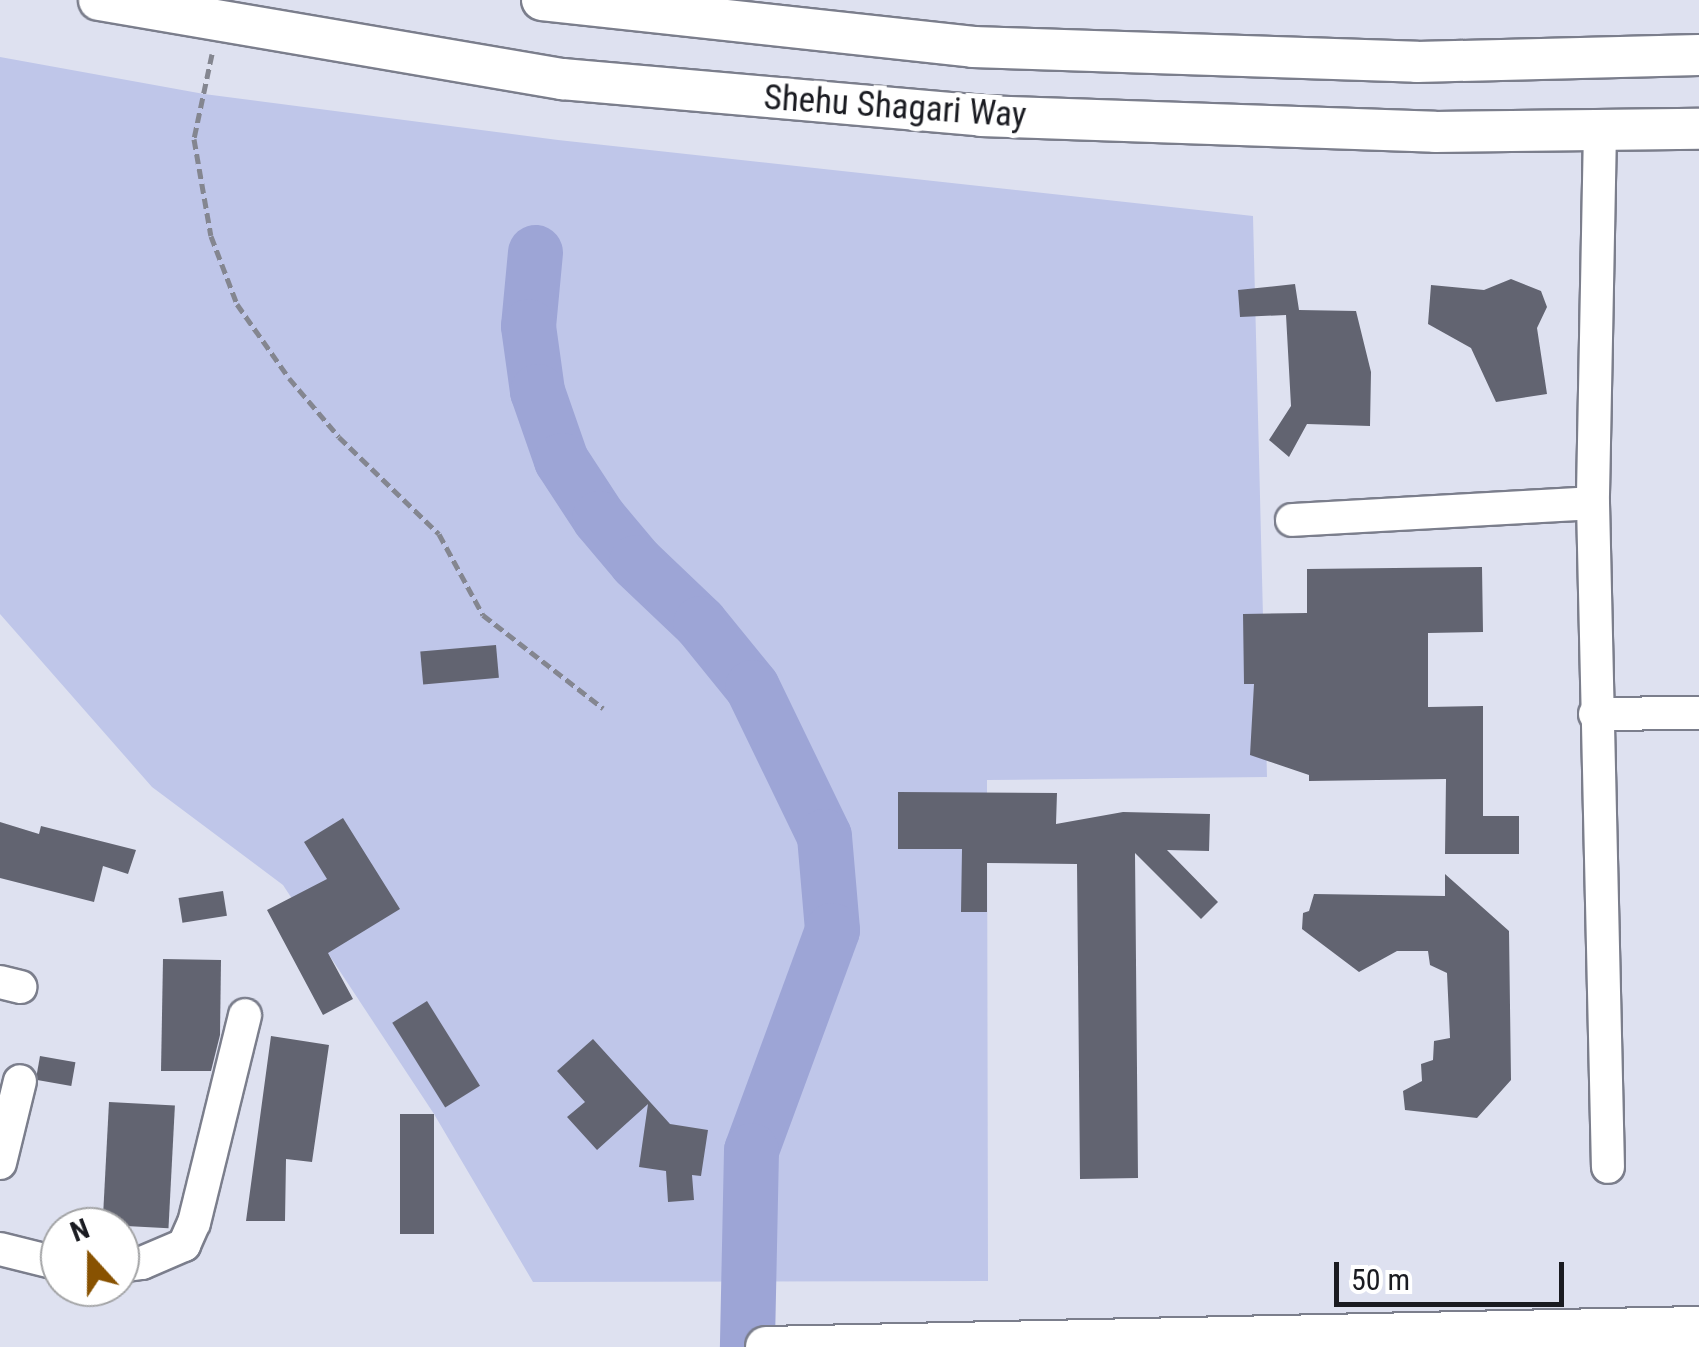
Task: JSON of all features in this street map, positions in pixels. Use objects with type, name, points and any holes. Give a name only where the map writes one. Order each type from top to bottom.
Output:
[{"type":"main road","name":"Shehu Shagari Way","points":[[99,0],[562,79],[981,116],[1435,132],[1699,129]]},
{"type":"main road","name":"Shehu Shagari Way","points":[[542,0],[973,47],[1418,62],[1699,54]]},
{"type":"main road","points":[[766,1347],[1699,1327]]},
{"type":"street","points":[[1600,130],[1593,503],[1608,1166]]},
{"type":"street","points":[[1292,520],[1593,503]]},
{"type":"street","points":[[1595,714],[1699,713]]},
{"type":"street","points":[[140,1261],[170,1254],[184,1245],[194,1223],[245,1014]]},
{"type":"street","points":[[0,1163],[20,1080]]},
{"type":"street","points":[[0,1249],[40,1259]]},
{"type":"path","points":[[219,22],[194,139],[211,236],[237,304],[289,378],[339,438],[439,534],[483,614],[603,708]]},
{"type":"shaded area","points":[[0,57],[204,94],[558,140],[1253,216],[1267,777],[987,780],[988,1281],[533,1282],[434,1114],[283,885],[152,787],[0,614]]},
{"type":"building","points":[[1511,279],[1541,291],[1547,307],[1537,328],[1547,394],[1496,402],[1471,348],[1428,324],[1431,285],[1484,290]]},
{"type":"building","points":[[1295,284],[1299,310],[1356,311],[1371,372],[1370,426],[1307,424],[1289,457],[1269,440],[1291,406],[1286,315],[1240,317],[1238,290]]},
{"type":"building","points":[[1482,567],[1483,632],[1428,633],[1428,707],[1483,706],[1483,816],[1519,816],[1519,854],[1445,854],[1446,779],[1309,781],[1309,775],[1250,755],[1254,684],[1244,684],[1243,614],[1307,613],[1307,569]]},
{"type":"building","points":[[496,645],[499,678],[423,684],[420,652]]},
{"type":"building","points":[[898,792],[1057,793],[1056,824],[1123,812],[1210,814],[1209,851],[1167,850],[1218,902],[1201,919],[1135,853],[1138,1178],[1080,1179],[1077,864],[987,863],[987,912],[961,912],[962,849],[898,849]]},
{"type":"building","points":[[343,818],[400,909],[328,953],[353,999],[323,1015],[267,910],[327,879],[304,842]]},
{"type":"building","points":[[0,822],[39,834],[41,826],[136,850],[128,874],[103,866],[94,902],[0,878]]},
{"type":"building","points":[[1445,874],[1509,931],[1511,1080],[1477,1118],[1405,1110],[1403,1091],[1422,1081],[1421,1064],[1433,1060],[1434,1041],[1450,1038],[1447,973],[1430,965],[1428,951],[1397,951],[1359,972],[1302,929],[1303,913],[1309,911],[1314,894],[1445,896]]},
{"type":"building","points":[[223,891],[227,916],[182,923],[179,898]]},
{"type":"building","points":[[163,959],[221,960],[220,1035],[211,1071],[161,1071]]},
{"type":"building","points":[[427,1001],[480,1086],[445,1108],[392,1023]]},
{"type":"building","points":[[271,1036],[329,1045],[312,1162],[286,1159],[285,1221],[246,1221]]},
{"type":"building","points":[[593,1039],[670,1124],[708,1130],[701,1176],[692,1175],[694,1200],[668,1202],[666,1171],[639,1167],[648,1104],[597,1150],[567,1117],[585,1102],[557,1071]]},
{"type":"building","points":[[40,1056],[75,1062],[71,1086],[36,1080]]},
{"type":"building","points":[[109,1102],[175,1105],[168,1228],[140,1227],[140,1207],[103,1207]]},
{"type":"building","points":[[400,1114],[434,1114],[434,1234],[400,1234]]},
{"type":"waterway","points":[[535,252],[528,326],[537,391],[561,460],[599,518],[636,562],[700,623],[752,687],[824,836],[832,930],[751,1150],[747,1347]]}]
